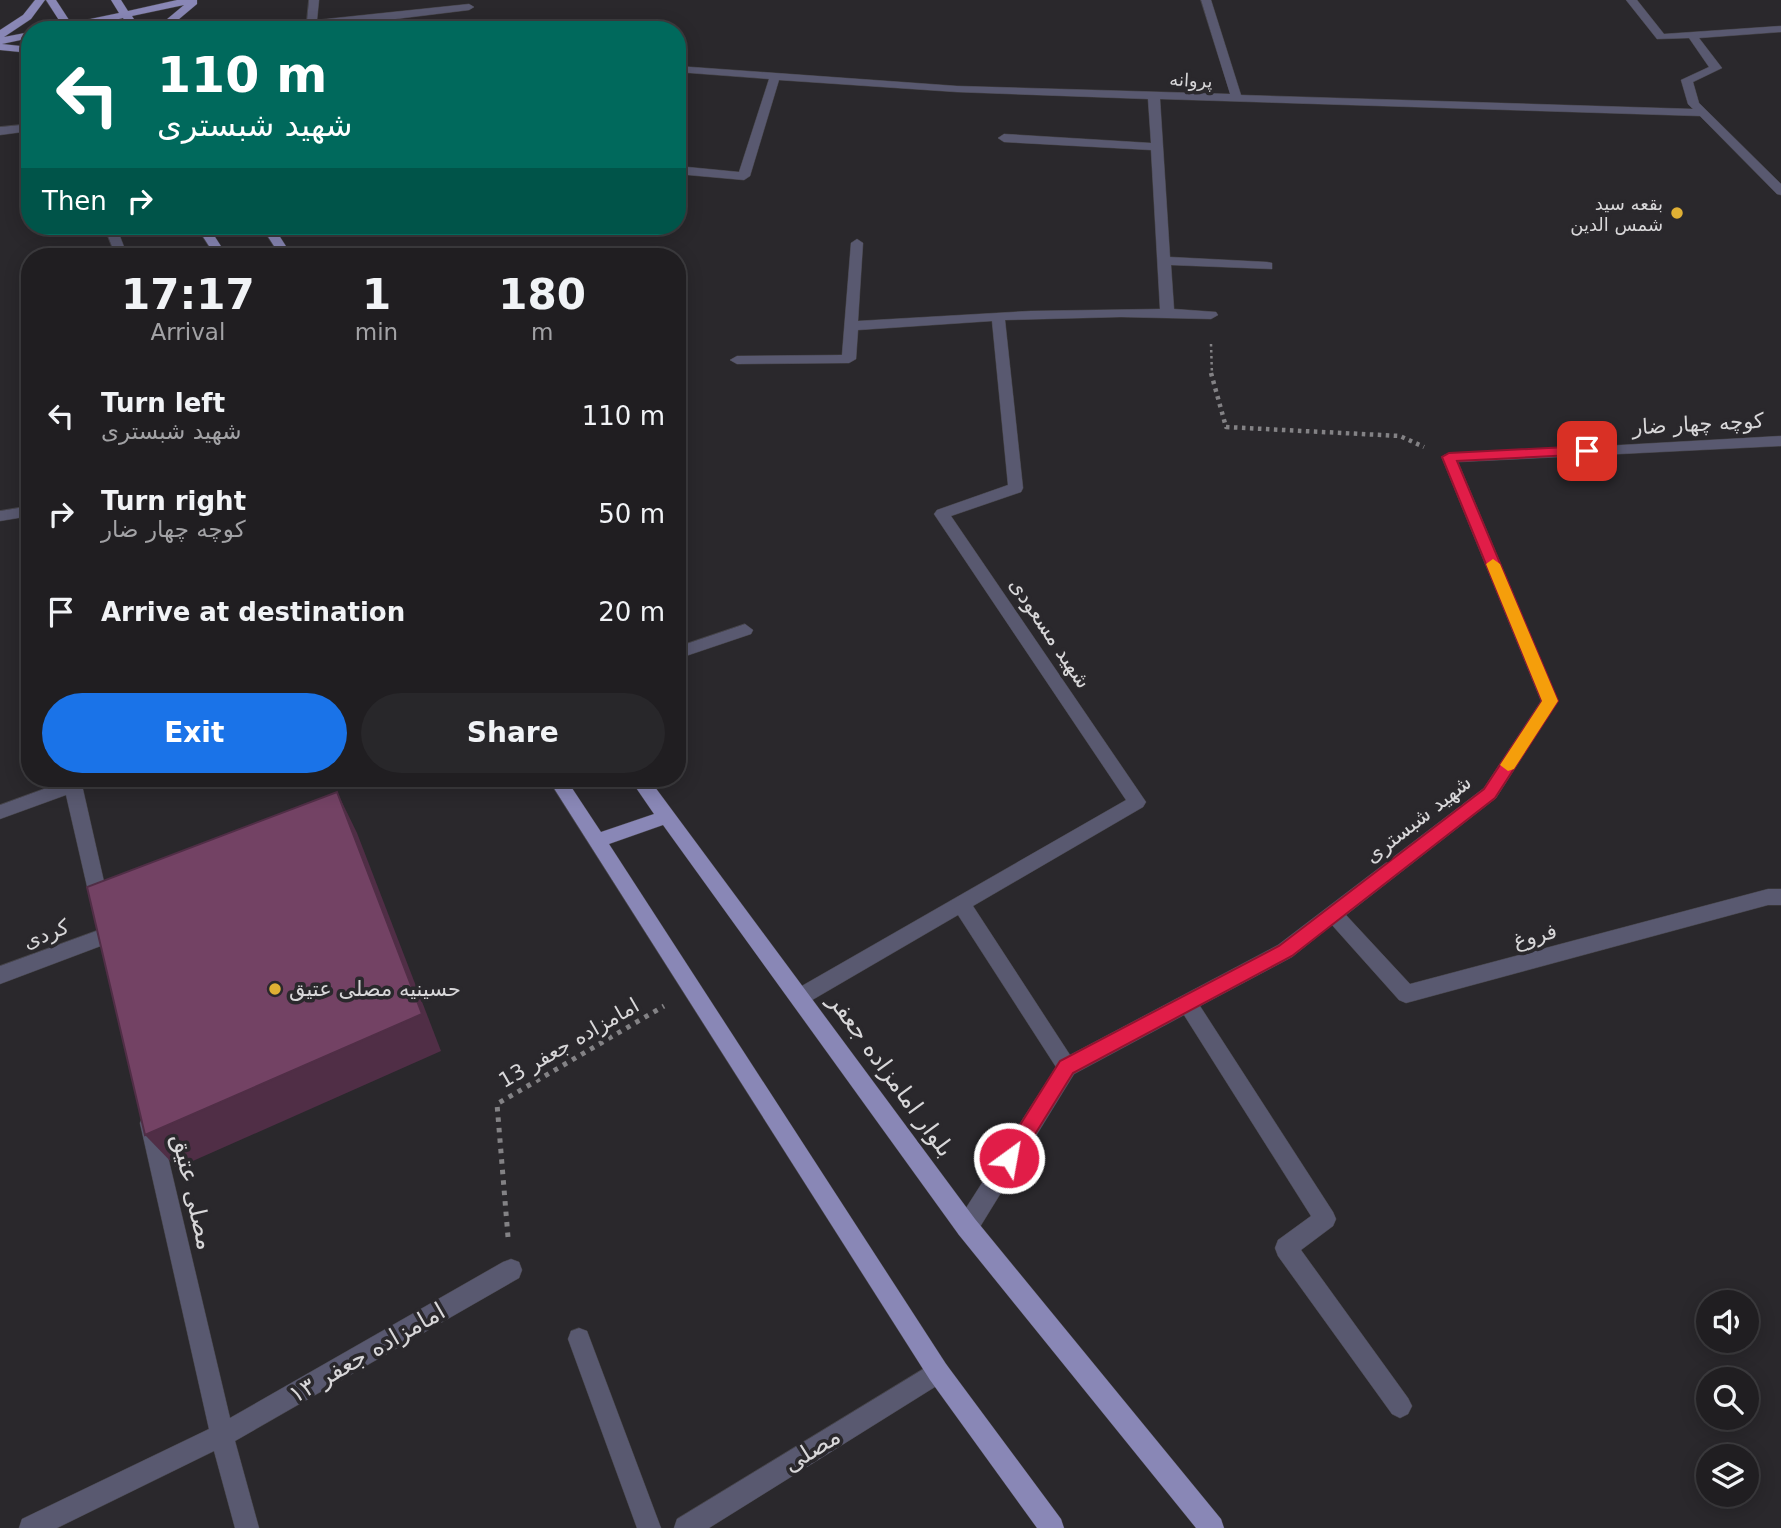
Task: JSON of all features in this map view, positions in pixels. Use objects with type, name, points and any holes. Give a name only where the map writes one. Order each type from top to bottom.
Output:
[{"type":"main road","points":[[0,35],[27,17],[40,0]]},
{"type":"main road","points":[[51,0],[64,21]]},
{"type":"main road","points":[[116,0],[130,21]]},
{"type":"main road","points":[[160,0],[173,0]]},
{"type":"main road","points":[[97,21],[192,0]]},
{"type":"main road","points":[[171,21],[199,0]]},
{"type":"main road","points":[[0,41],[21,37]]},
{"type":"main road","points":[[0,47],[21,49]]},
{"type":"main road","points":[[562,787],[938,1372],[1052,1528]]},
{"type":"main road","name":"بلوار امامزاده جعفر","points":[[645,787],[967,1227],[1212,1528]]},
{"type":"main road","points":[[597,841],[666,817]]},
{"type":"street","points":[[312,21],[314,0]]},
{"type":"street","points":[[1206,0],[1237,99]]},
{"type":"street","points":[[1631,0],[1661,37],[1775,30],[1781,44]]},
{"type":"street","points":[[358,21],[469,7]]},
{"type":"street","points":[[1692,35],[1716,68],[1687,80],[1694,104],[1778,185]]},
{"type":"street","name":"پروانه","points":[[686,70],[957,89],[1703,113]]},
{"type":"street","points":[[686,171],[744,176],[775,76]]},
{"type":"street","points":[[1154,96],[1167,312]]},
{"type":"street","points":[[0,131],[21,128]]},
{"type":"street","points":[[1004,138],[1157,147]]},
{"type":"street","points":[[737,360],[849,359],[857,243]]},
{"type":"street","points":[[1163,261],[1267,266]]},
{"type":"street","points":[[851,326],[998,317],[1167,312],[1211,315]]},
{"type":"street","name":"شهید مسعودی","points":[[800,997],[1137,802],[942,514],[1016,488],[998,317]]},
{"type":"street","name":"کوچه چهار ضار","points":[[1449,457],[1781,441]]},
{"type":"street","name":"شهید شبستری","points":[[967,1227],[1067,1067],[1285,951],[1490,793],[1550,701],[1449,457]]},
{"type":"street","points":[[0,516],[21,513]]},
{"type":"street","points":[[686,650],[745,630]]},
{"type":"street","points":[[0,812],[68,787]]},
{"type":"street","points":[[73,787],[113,962]]},
{"type":"street","name":"فروغ","points":[[1333,913],[1406,994],[1768,897],[1781,897]]},
{"type":"street","points":[[961,904],[1067,1067]]},
{"type":"street","name":"کردی","points":[[0,975],[107,935]]},
{"type":"street","points":[[1187,1003],[1325,1219],[1286,1248],[1400,1406]]},
{"type":"street","name":"مصلی عتیق","points":[[144,1097],[222,1436],[247,1528]]},
{"type":"street","name":"امامزاده جعفر ۱۳","points":[[31,1528],[222,1436],[511,1270]]},
{"type":"street","points":[[579,1339],[649,1528]]},
{"type":"street","name":"مصلی","points":[[686,1528],[938,1372]]},
{"type":"path","points":[[1211,315],[1211,371],[1226,427],[1400,436],[1449,457]]},
{"type":"path","name":"امامزاده جعفر 13","points":[[511,1270],[497,1104],[692,989]]},
{"type":"building","name":"حسینیه مصلی عتیق","points":[[337,792],[422,1014],[145,1135],[87,887]]},
{"type":"slow traffic","points":[[1493,564],[1550,701],[1508,765]]},
{"type":"place","name":"بقعه سید شمس الدین","points":[[1677,213]]},
{"type":"place","name":"حسینیه مصلی عتیق","points":[[275,989]]},
{"type":"route","points":[[1009,1158],[1067,1067],[1285,951],[1490,793],[1550,701],[1449,457],[1587,451]]}]
